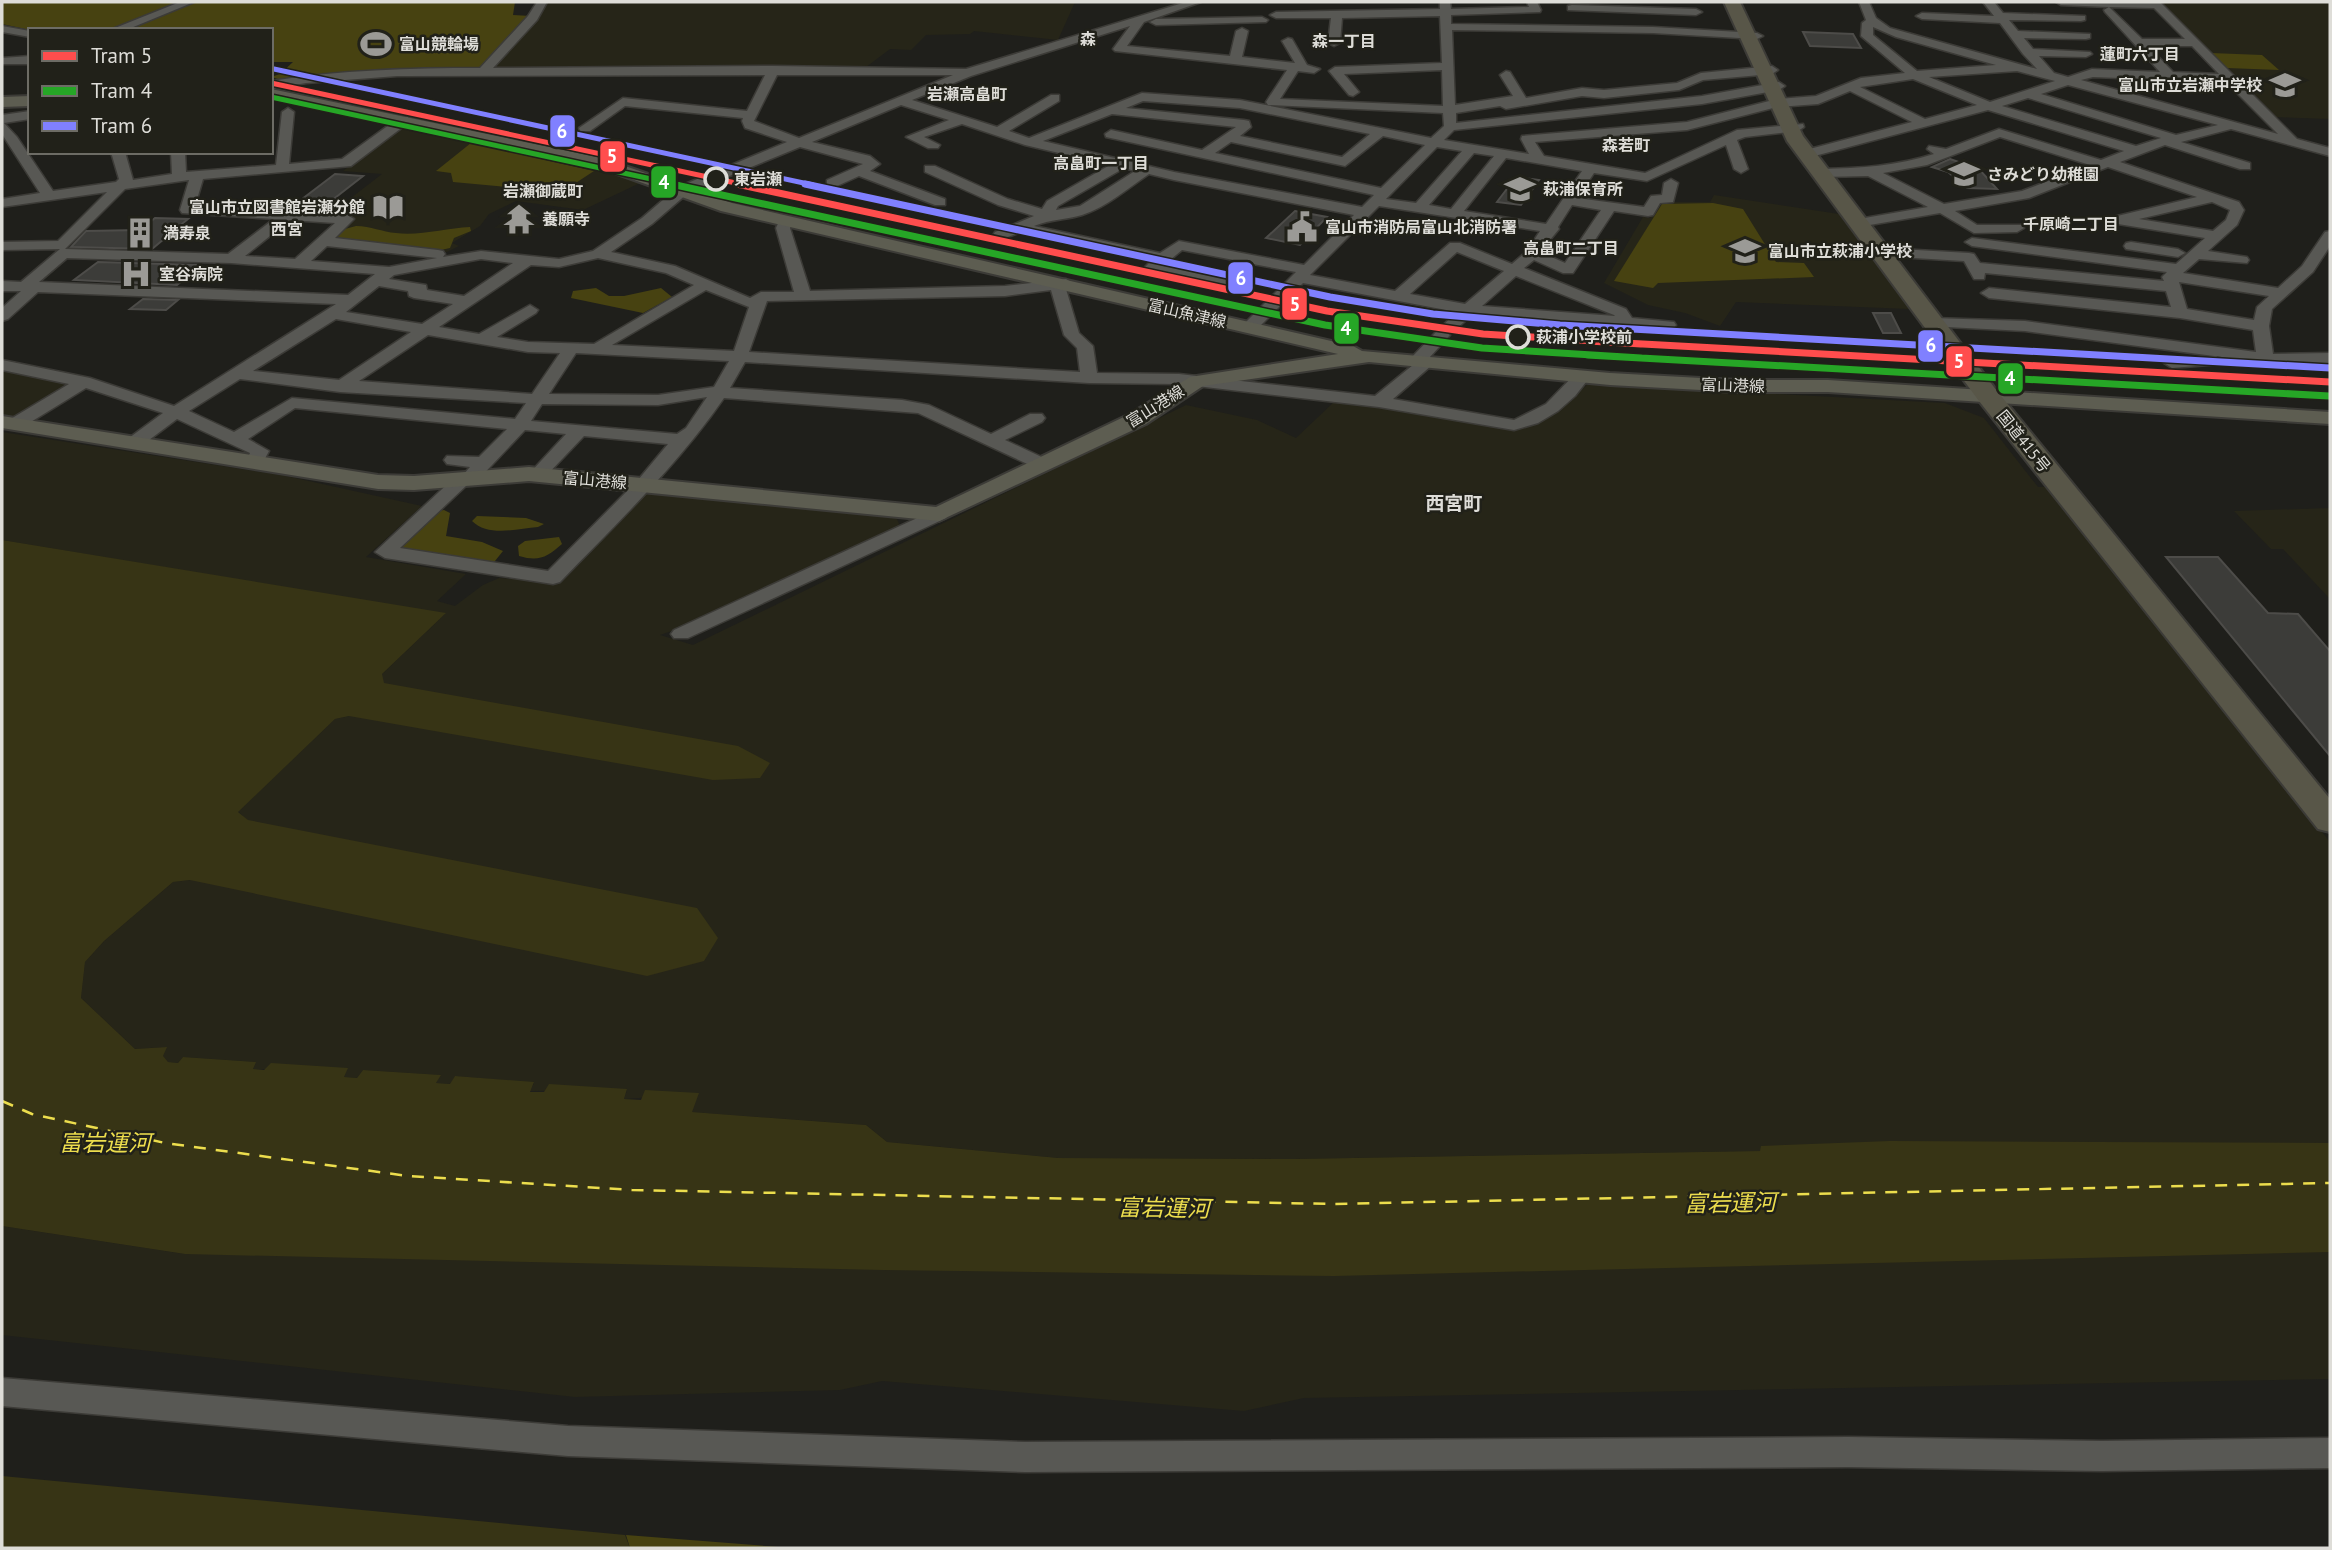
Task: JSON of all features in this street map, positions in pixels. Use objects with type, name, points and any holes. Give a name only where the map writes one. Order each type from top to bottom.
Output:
[{"type":"highway","name":"国道415号","points":[[1732,2],[1752,36],[1793,127],[1997,397],[2330,821]]},
{"type":"highway","name":"国道415号","points":[[1742,2],[1752,36]]},
{"type":"highway","name":"国道415号","points":[[1997,397],[2330,795]]},
{"type":"main road","name":"富山魚津線","points":[[273,93],[612,166],[727,206],[1369,356]]},
{"type":"main road","points":[[2,102],[28,101]]},
{"type":"main road","name":"富山港線","points":[[8,423],[378,482],[466,471],[537,475],[939,514],[1138,419],[1197,381],[1369,356],[1583,377],[1737,386],[1828,386],[2330,418]]},
{"type":"street","points":[[121,28],[189,2]]},
{"type":"street","points":[[483,72],[533,18],[542,2]]},
{"type":"street","points":[[380,273],[467,257],[489,256],[559,263],[598,254],[646,221],[683,190],[967,73],[1196,2]]},
{"type":"street","points":[[1664,2],[1671,13]]},
{"type":"street","points":[[1864,2],[1871,22],[1900,35],[2330,152]]},
{"type":"street","points":[[1988,2],[2027,52],[2049,75]]},
{"type":"street","points":[[2061,2],[2155,3],[2294,142]]},
{"type":"street","points":[[1305,5],[1445,12],[1752,36]]},
{"type":"street","points":[[1445,12],[1491,5]]},
{"type":"street","points":[[1276,15],[1337,15],[1361,7]]},
{"type":"street","points":[[1445,12],[1552,7],[1696,12]]},
{"type":"street","points":[[2109,10],[2170,76]]},
{"type":"street","points":[[1250,327],[1363,212],[1436,144],[1450,118],[1445,12]]},
{"type":"street","points":[[1335,43],[1337,15]]},
{"type":"street","points":[[1938,29],[1922,16],[2081,18]]},
{"type":"street","points":[[1138,21],[1262,20]]},
{"type":"street","points":[[1138,21],[1119,49],[1335,71],[1448,65]]},
{"type":"street","points":[[1871,22],[1868,23],[1867,36],[1915,75],[1989,106],[2139,151]]},
{"type":"street","points":[[4,30],[28,34]]},
{"type":"street","points":[[1235,60],[1242,30]]},
{"type":"street","points":[[1961,31],[2005,58],[2004,63]]},
{"type":"street","points":[[2014,34],[2086,36]]},
{"type":"street","points":[[1288,41],[1299,68]]},
{"type":"street","points":[[2138,42],[2193,43]]},
{"type":"street","points":[[2027,52],[2086,54]]},
{"type":"street","points":[[2,61],[28,60]]},
{"type":"street","points":[[1299,68],[1272,102],[1450,118],[1702,100],[1774,86]]},
{"type":"street","points":[[1450,118],[1582,92],[1604,94],[1679,86],[1701,77],[1774,86],[1818,100],[1861,82],[1915,75],[2018,68]]},
{"type":"street","points":[[773,70],[751,115],[750,125],[865,159],[873,164],[832,183]]},
{"type":"street","points":[[273,85],[368,73],[773,70],[967,73]]},
{"type":"street","points":[[1335,71],[1353,92]]},
{"type":"street","points":[[1812,153],[1989,106],[2092,74],[2228,78]]},
{"type":"street","points":[[1450,118],[1521,99],[1506,75]]},
{"type":"street","points":[[1890,78],[1966,112]]},
{"type":"street","points":[[1539,160],[1527,139],[1688,126],[1774,86]]},
{"type":"street","points":[[1851,87],[1924,123]]},
{"type":"street","points":[[2029,94],[2245,166]]},
{"type":"street","points":[[1030,142],[1142,97],[1240,104],[1436,144],[1647,177],[1742,133],[1793,127]]},
{"type":"street","points":[[997,133],[1055,98]]},
{"type":"street","points":[[899,100],[997,133],[1121,164],[1363,212]]},
{"type":"street","points":[[273,114],[288,112],[317,101]]},
{"type":"street","points":[[585,128],[623,103],[751,115]]},
{"type":"street","points":[[1111,110],[1244,124],[1260,122],[1286,128]]},
{"type":"street","points":[[282,169],[288,112]]},
{"type":"street","points":[[2,119],[28,115]]},
{"type":"street","points":[[1077,153],[1125,125],[1094,117]]},
{"type":"street","points":[[1948,117],[2234,205],[2237,210],[2232,222],[2193,255],[2175,277],[2180,313]]},
{"type":"street","points":[[1156,144],[1201,118]]},
{"type":"street","points":[[2,202],[179,177],[346,163],[404,120]]},
{"type":"street","points":[[933,145],[912,136],[960,121]]},
{"type":"street","points":[[1203,155],[1245,127],[1244,124]]},
{"type":"street","points":[[1865,222],[2048,189],[2139,151],[2171,140],[2214,133],[2230,125]]},
{"type":"street","points":[[2,126],[16,149],[47,187],[48,195]]},
{"type":"street","points":[[1616,131],[1634,146]]},
{"type":"street","points":[[1228,138],[1345,162],[1360,143],[1380,132]]},
{"type":"street","points":[[1827,173],[1870,172],[1922,162],[1999,133]]},
{"type":"street","points":[[1111,134],[1288,173],[1418,209],[1552,229]]},
{"type":"street","points":[[2200,135],[2256,157]]},
{"type":"street","points":[[1564,136],[1590,169]]},
{"type":"street","points":[[1730,138],[1741,169]]},
{"type":"street","points":[[1923,146],[1946,154]]},
{"type":"street","points":[[1418,209],[1471,149]]},
{"type":"street","points":[[2,316],[126,180],[119,154]]},
{"type":"street","points":[[178,154],[179,177]]},
{"type":"street","points":[[1454,215],[1503,154]]},
{"type":"street","points":[[1046,216],[1052,204],[1121,164]]},
{"type":"street","points":[[930,169],[996,199],[1046,216]]},
{"type":"street","points":[[1379,402],[1422,361],[1445,331],[1532,254],[1552,229],[1590,169]]},
{"type":"street","points":[[1000,236],[1046,216],[1078,212],[1146,170]]},
{"type":"street","points":[[859,171],[940,202]]},
{"type":"street","points":[[1870,172],[1944,209],[1972,249],[1989,293],[2007,324]]},
{"type":"street","points":[[1260,192],[1288,173]]},
{"type":"street","points":[[197,176],[187,210],[347,219],[300,263]]},
{"type":"street","points":[[1570,201],[1648,212],[1656,199],[1668,199],[1671,183]]},
{"type":"street","points":[[2213,197],[2118,220],[2216,236]]},
{"type":"street","points":[[1532,254],[1568,270],[1610,207]]},
{"type":"street","points":[[231,259],[288,215]]},
{"type":"street","points":[[786,220],[783,228],[803,295]]},
{"type":"street","points":[[1019,227],[1163,258]]},
{"type":"street","points":[[1972,249],[2017,228]]},
{"type":"street","points":[[2265,358],[2261,326],[2265,307],[2314,270],[2330,234]]},
{"type":"street","points":[[323,241],[467,257]]},
{"type":"street","points":[[1250,259],[1227,280],[1217,281],[1152,267],[1178,245],[1250,259],[1397,298],[1470,310],[1668,325]]},
{"type":"street","points":[[2,246],[300,263],[380,273],[421,288],[414,293],[465,301]]},
{"type":"street","points":[[1397,298],[1455,246],[1620,312],[1628,321]]},
{"type":"street","points":[[2131,246],[2242,260]]},
{"type":"street","points":[[1972,249],[2175,277]]},
{"type":"street","points":[[1887,253],[1972,249],[2281,293]]},
{"type":"street","points":[[135,442],[176,412],[332,314],[405,250]]},
{"type":"street","points":[[598,254],[670,269],[748,303],[757,302]]},
{"type":"street","points":[[317,405],[526,261]]},
{"type":"street","points":[[2,286],[32,285],[348,300]]},
{"type":"street","points":[[600,350],[602,344],[705,285]]},
{"type":"street","points":[[569,350],[519,426],[466,471],[385,552],[553,578],[644,484],[681,440],[692,432],[740,356],[761,297],[872,296],[1062,286],[1072,335],[1085,346],[1089,378]]},
{"type":"street","points":[[1989,293],[2180,313],[2261,326]]},
{"type":"street","points":[[480,340],[530,310]]},
{"type":"street","points":[[332,314],[480,340],[569,350],[740,356],[1089,378],[1197,381],[1213,385],[1379,402],[1514,425],[1522,424],[1567,396],[1583,377]]},
{"type":"street","points":[[1941,323],[2007,324],[2265,358]]},
{"type":"street","points":[[2172,363],[2330,358]]},
{"type":"street","points":[[2,365],[84,382],[176,412],[260,451],[254,462]]},
{"type":"street","points":[[236,374],[295,382],[536,399],[658,400],[710,392],[902,405],[923,409],[1042,464]]},
{"type":"street","points":[[8,423],[84,382]]},
{"type":"street","points":[[234,439],[292,403],[681,440]]},
{"type":"street","points":[[992,440],[1036,418]]},
{"type":"street","points":[[537,475],[579,431]]},
{"type":"street","points":[[681,634],[939,514]]},
{"type":"street","points":[[2,1392],[568,1441],[1025,1457],[1848,1452],[2102,1456],[2330,1453]]},
{"type":"shaded area","name":"富山競輪場","points":[[2,2],[515,2],[513,15],[531,16],[480,70],[282,80],[273,76],[280,74],[293,62],[273,62],[273,28],[28,30],[2,24]]},
{"type":"shaded area","points":[[548,2],[1075,2],[1058,40],[974,31],[970,34],[926,35],[911,50],[890,49],[866,67],[491,68]]},
{"type":"shaded area","points":[[2161,2],[2330,2],[2330,119],[2273,117],[2182,29],[2186,27]]},
{"type":"shaded area","points":[[2211,53],[2262,55],[2279,70],[2227,68]]},
{"type":"shaded area","points":[[401,125],[604,170],[640,183],[583,210],[516,201],[489,214],[480,226],[452,243],[459,246],[447,252],[334,239],[352,217],[330,214],[382,174],[343,171]]},
{"type":"shaded area","points":[[471,143],[594,171],[562,192],[453,182],[451,173],[436,171]]},
{"type":"shaded area","name":"富山市立萩浦小学校","points":[[1714,195],[1839,214],[1909,309],[1736,302],[1720,326],[1685,313],[1648,305],[1604,283],[1643,217],[1650,218],[1660,202],[1710,202]]},
{"type":"shaded area","points":[[1713,203],[1743,209],[1776,262],[1804,263],[1814,277],[1658,283],[1653,288],[1614,281],[1662,204]]},
{"type":"shaded area","points":[[356,226],[405,234],[470,227],[471,231],[454,238],[450,248],[432,252],[342,241],[336,237],[345,229]]},
{"type":"shaded area","points":[[596,288],[609,296],[624,296],[661,288],[672,297],[643,313],[571,298],[573,291]]},
{"type":"shaded area","points":[[2,371],[67,384],[14,417],[2,415]]},
{"type":"shaded area","points":[[1588,384],[1945,403],[1984,418],[2038,487],[2046,487],[2086,534],[2330,842],[2330,1143],[1761,1146],[1761,1151],[1296,1159],[1058,1158],[887,1142],[866,1125],[691,1112],[698,1094],[624,1099],[627,1090],[530,1091],[534,1083],[455,1076],[451,1084],[436,1083],[440,1075],[363,1070],[357,1078],[344,1077],[347,1069],[253,1069],[255,1062],[183,1057],[178,1063],[168,1062],[162,1057],[166,1047],[135,1049],[81,998],[85,962],[104,941],[173,882],[190,880],[248,821],[238,811],[335,719],[349,716],[382,674],[445,614],[2,540],[2,432],[286,476],[422,506],[366,557],[466,574],[437,601],[455,606],[483,585],[499,578],[558,582],[645,489],[896,517],[900,526],[660,635],[693,645],[1186,405],[1257,420],[1296,438],[1335,401],[1512,427],[1569,401]]},
{"type":"shaded area","points":[[2330,508],[2330,599],[2283,549],[2271,549],[2234,511]]},
{"type":"shaded area","points":[[444,510],[450,513],[446,536],[482,542],[503,551],[495,561],[479,564],[402,549],[402,545],[436,511]]},
{"type":"shaded area","points":[[477,516],[526,518],[544,524],[538,527],[494,530],[486,529],[472,521]]},
{"type":"shaded area","points":[[559,537],[562,544],[547,555],[537,558],[519,556],[518,546],[525,541]]},
{"type":"shaded area","points":[[2,1226],[185,1254],[2330,1252],[2330,1379],[1304,1398],[1244,1411],[882,1381],[840,1390],[575,1397],[2,1335]]},
{"type":"shaded area","points":[[626,1535],[791,1548],[630,1548]]},
{"type":"water","name":"富岩運河","points":[[2,540],[446,613],[382,674],[384,683],[738,746],[770,763],[760,778],[713,780],[349,716],[335,719],[238,812],[248,820],[697,908],[718,938],[704,961],[647,976],[190,880],[173,882],[104,941],[85,962],[81,998],[135,1049],[167,1047],[163,1056],[168,1062],[178,1063],[183,1057],[256,1062],[253,1069],[264,1070],[271,1063],[348,1068],[344,1077],[357,1078],[363,1070],[441,1075],[436,1083],[450,1084],[455,1076],[534,1082],[530,1092],[544,1092],[549,1084],[627,1089],[624,1099],[641,1100],[645,1090],[699,1093],[692,1112],[866,1125],[887,1142],[1058,1158],[1296,1159],[1760,1151],[1761,1146],[1890,1141],[2330,1143],[2330,1252],[1334,1276],[883,1270],[185,1254],[2,1226]]},
{"type":"water","points":[[2,1476],[625,1535],[630,1548],[2,1548]]},
{"type":"building","points":[[1803,32],[1853,34],[1861,48],[1810,46]]},
{"type":"building","name":"さみどり幼稚園","points":[[1950,159],[1979,169],[1997,189],[1967,188],[1948,172],[1932,167]]},
{"type":"building","points":[[335,174],[363,176],[322,208],[293,206]]},
{"type":"building","name":"萩浦保育所","points":[[1516,177],[1539,180],[1521,205],[1497,202]]},
{"type":"building","name":"富山市消防局富山北消防署","points":[[1295,211],[1327,217],[1300,245],[1266,238]]},
{"type":"building","name":"満寿泉","points":[[155,218],[188,219],[152,249],[71,247],[86,231],[140,230]]},
{"type":"building","points":[[98,262],[201,266],[177,285],[74,280]]},
{"type":"building","points":[[143,299],[178,300],[166,310],[130,309]]},
{"type":"building","points":[[1873,313],[1891,313],[1901,333],[1883,333]]},
{"type":"building","points":[[2166,557],[2218,557],[2268,613],[2298,614],[2330,651],[2330,756]]},
{"type":"ferry route","points":[[2,1101],[32,1114],[165,1143],[408,1176],[632,1190],[1333,1204],[2330,1183]]},
{"type":"tram line","name":"6","points":[[274,69],[1330,297],[1433,314],[1560,325],[2330,368]]},
{"type":"tram line","name":"5","points":[[273,83],[1327,311],[1483,334],[1641,344]]},
{"type":"tram line","name":"4","points":[[273,97],[1325,325],[1482,348],[1641,358]]},
{"type":"tram line","name":"5","points":[[1588,341],[2330,382]]},
{"type":"tram line","name":"4","points":[[1587,355],[2329,396]]},
{"type":"place","name":"富山競輪場","points":[[376,44]]},
{"type":"place","name":"富山市立岩瀬中学校","points":[[2285,85]]},
{"type":"place","name":"さみどり幼稚園","points":[[1964,174]]},
{"type":"place","name":"東岩瀬","points":[[716,179]]},
{"type":"place","name":"萩浦保育所","points":[[1520,189]]},
{"type":"place","name":"富山市立図書館岩瀬分館","points":[[388,207]]},
{"type":"place","name":"養願寺","points":[[519,219]]},
{"type":"place","name":"富山市消防局富山北消防署","points":[[1302,227]]},
{"type":"place","name":"満寿泉","points":[[140,233]]},
{"type":"place","name":"富山市立萩浦小学校","points":[[1745,251]]},
{"type":"place","name":"室谷病院","points":[[136,274]]},
{"type":"place","name":"萩浦小学校前","points":[[1518,337]]},
{"type":"district","name":"森","points":[[1088,39]]},
{"type":"district","name":"森一丁目","points":[[1344,41]]},
{"type":"district","name":"蓮町六丁目","points":[[2140,54]]},
{"type":"district","name":"岩瀬高畠町","points":[[967,94]]},
{"type":"district","name":"森若町","points":[[1626,145]]},
{"type":"district","name":"高畠町一丁目","points":[[1101,163]]},
{"type":"district","name":"岩瀬御蔵町","points":[[543,191]]},
{"type":"district","name":"千原崎二丁目","points":[[2071,224]]},
{"type":"district","name":"西宮","points":[[287,229]]},
{"type":"district","name":"高畠町二丁目","points":[[1571,248]]},
{"type":"district","name":"西宮町","points":[[1454,503]]}]
